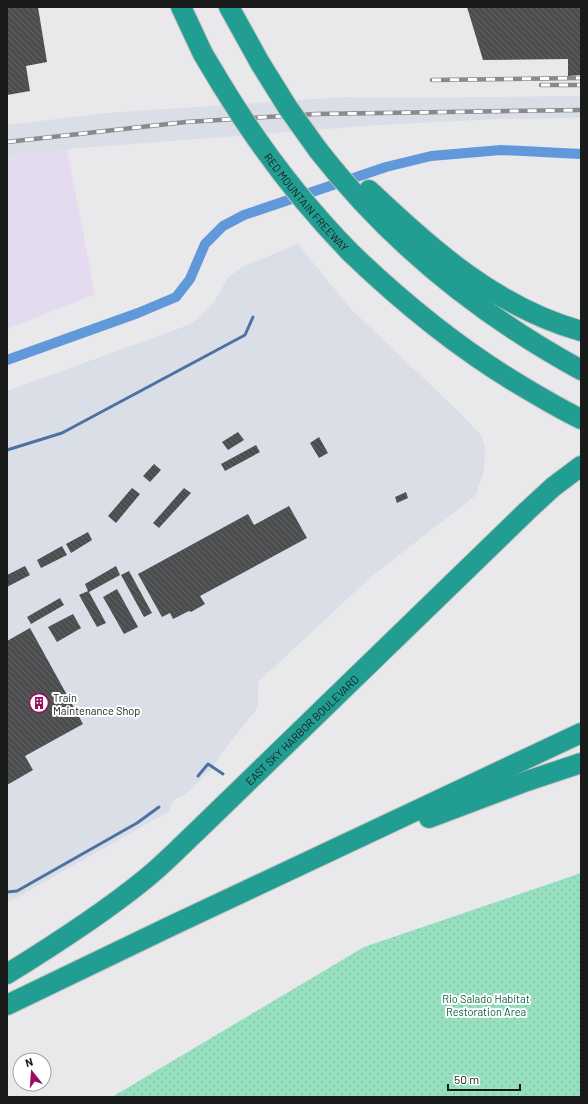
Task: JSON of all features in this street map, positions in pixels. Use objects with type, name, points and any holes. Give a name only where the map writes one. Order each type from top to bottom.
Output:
[{"type":"highway","name":"RED MOUNTAIN FREEWAY","points":[[180,7],[203,54],[249,130],[281,173],[314,213],[351,253],[394,293],[443,334],[503,375],[578,418]]},
{"type":"highway","points":[[229,7],[251,48],[288,108],[318,150],[340,176],[389,218],[432,247],[495,294],[541,318],[581,331]]},
{"type":"highway","points":[[389,218],[426,263],[466,296],[512,329],[581,370]]},
{"type":"highway","name":"EAST SKY HARBOR BOULEVARD","points":[[7,974],[46,950],[145,880],[527,511],[553,487],[581,466]]},
{"type":"highway","points":[[7,1005],[581,733]]},
{"type":"highway","points":[[90,966],[175,932],[322,864],[396,832],[482,798],[581,763]]},
{"type":"highway","points":[[7,962],[72,923],[189,839]]},
{"type":"shaded area","points":[[581,96],[581,118],[498,119],[378,125],[67,149],[7,156],[7,125],[106,113],[345,97]]},
{"type":"shaded area","points":[[67,149],[95,294],[7,329],[7,156]]},
{"type":"shaded area","points":[[298,244],[350,308],[481,435],[485,448],[484,471],[475,496],[372,576],[258,682],[258,707],[221,754],[211,770],[185,795],[175,799],[168,812],[7,902],[7,391],[191,324],[215,301],[228,277],[244,266]]},
{"type":"green space","name":"Rio Salado Habitat Restoration Area","points":[[581,873],[581,1097],[112,1097],[364,947]]},
{"type":"building","points":[[7,7],[38,7],[47,62],[26,66],[30,91],[7,95]]},
{"type":"building","points":[[467,7],[581,7],[581,75],[568,76],[568,59],[483,60]]},
{"type":"building","points":[[238,432],[244,440],[228,450],[222,442]]},
{"type":"building","points":[[319,437],[328,453],[319,458],[310,443]]},
{"type":"building","points":[[256,445],[260,452],[225,471],[221,464]]},
{"type":"building","points":[[154,464],[161,470],[150,482],[143,476]]},
{"type":"building","points":[[132,488],[140,494],[116,523],[108,516]]},
{"type":"building","points":[[184,488],[191,493],[159,528],[153,523]]},
{"type":"building","points":[[406,492],[408,498],[397,503],[395,497]]},
{"type":"building","points":[[289,506],[307,538],[200,596],[205,604],[191,612],[189,611],[173,619],[170,613],[162,617],[138,574],[248,514],[254,525]]},
{"type":"building","points":[[88,532],[92,540],[71,553],[66,544]]},
{"type":"building","points":[[62,546],[67,555],[41,568],[37,560]]},
{"type":"building","points":[[25,566],[30,575],[7,587],[7,575]]},
{"type":"building","points":[[116,566],[120,575],[89,592],[106,623],[97,627],[79,595],[88,591],[85,584]]},
{"type":"building","points":[[129,571],[152,613],[144,617],[121,575]]},
{"type":"building","points":[[117,589],[138,627],[124,634],[103,597]]},
{"type":"building","points":[[60,598],[64,605],[31,624],[27,617]]},
{"type":"building","points":[[73,614],[81,628],[57,642],[48,627]]},
{"type":"building","name":"Train Maintenance Shop","points":[[30,628],[83,724],[25,756],[33,770],[7,785],[7,641]]},
{"type":"waterway","points":[[7,360],[138,313],[176,297],[190,279],[205,244],[223,226],[244,215],[386,167],[431,156],[501,150],[581,154]]},
{"type":"waterway","points":[[7,450],[62,433],[245,335],[253,317]]},
{"type":"waterway","points":[[198,776],[208,764],[223,774]]},
{"type":"waterway","points":[[7,892],[17,891],[137,823],[159,807]]},
{"type":"railway","points":[[432,80],[581,78]]},
{"type":"railway","points":[[541,85],[581,85]]},
{"type":"railway","points":[[7,142],[186,122],[316,114],[581,110]]},
{"type":"place","name":"Train Maintenance Shop","points":[[39,703]]}]
